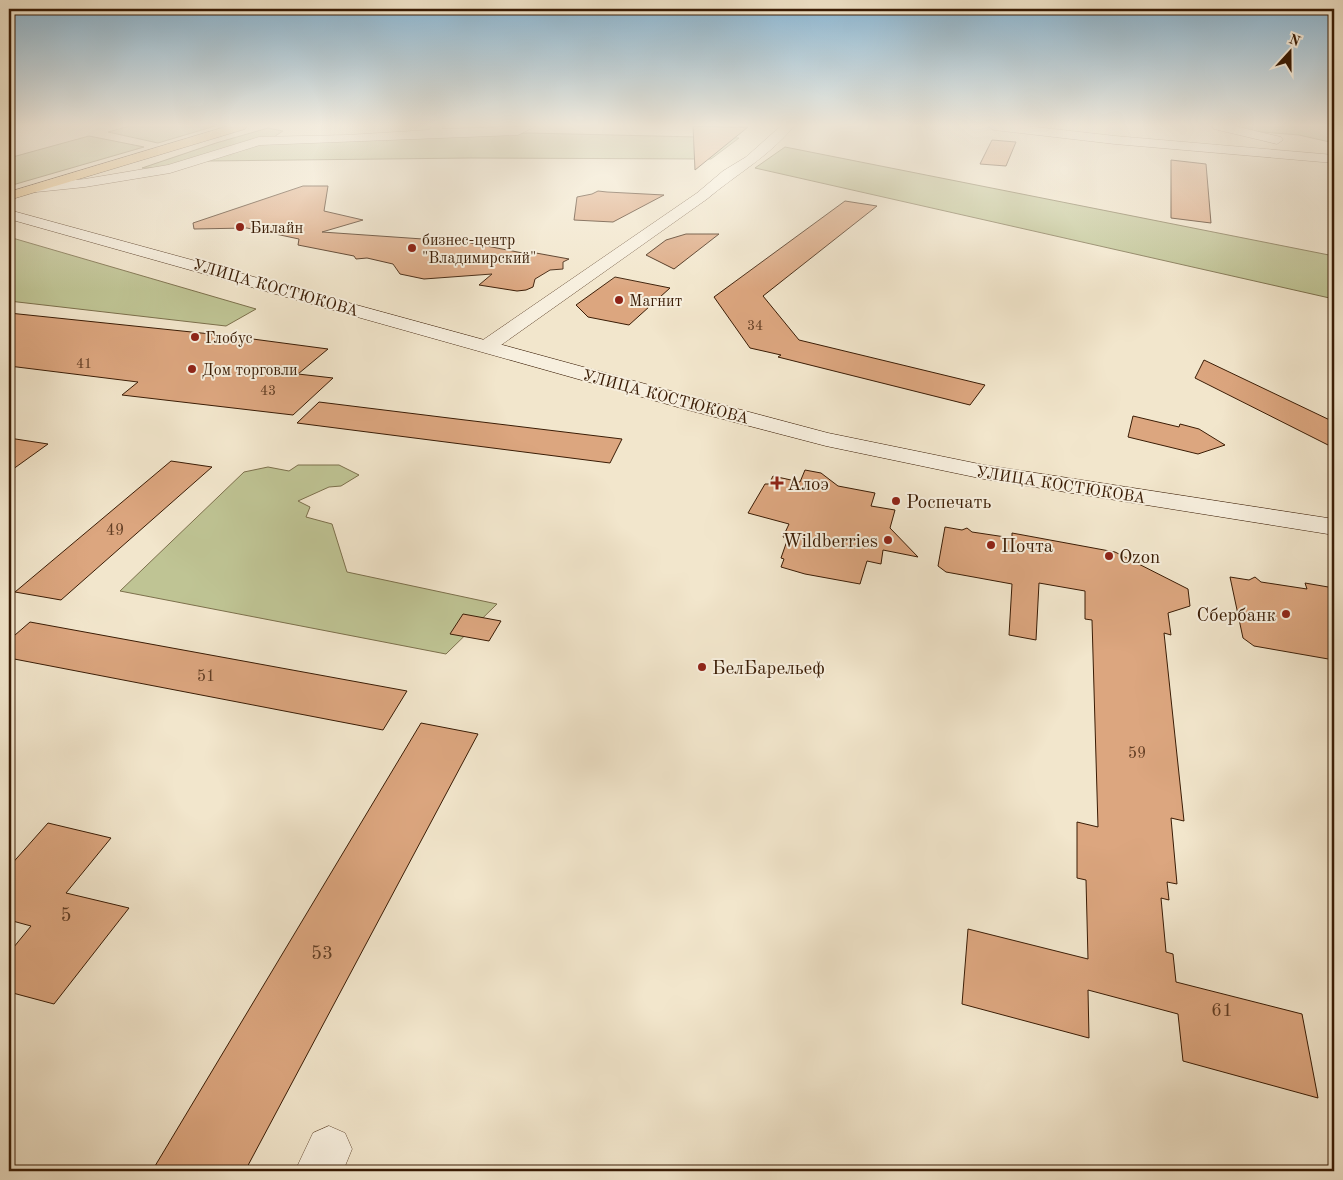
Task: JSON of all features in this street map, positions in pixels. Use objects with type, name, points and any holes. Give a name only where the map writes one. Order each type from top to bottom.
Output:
[{"type":"main road","points":[[9,196],[59,181]]},
{"type":"street","points":[[36,188],[97,181]]},
{"type":"street","points":[[487,346],[702,196],[720,181]]},
{"type":"street","name":"УЛИЦА КОСТЮКОВА","points":[[9,214],[696,405],[826,439],[984,472],[1334,527]]},
{"type":"green space","points":[[9,181],[26,181],[9,186]]},
{"type":"green space","points":[[813,181],[957,181],[1334,256],[1334,299]]},
{"type":"green space","points":[[9,237],[256,309],[226,326],[9,301]]},
{"type":"green space","points":[[298,465],[339,465],[359,475],[341,486],[329,487],[298,501],[310,507],[306,517],[332,524],[347,572],[497,604],[446,654],[120,591],[244,472],[268,467],[289,471]]},
{"type":"building","points":[[1171,181],[1207,181],[1211,223],[1171,218]]},
{"type":"building","name":"бизнес-центр \"Владимирский\"","points":[[303,186],[328,186],[324,211],[363,220],[322,232],[466,242],[533,255],[536,253],[569,259],[563,262],[563,269],[550,270],[535,279],[533,287],[517,291],[479,285],[492,274],[424,279],[400,274],[393,264],[367,258],[356,259],[354,256],[298,245],[299,239],[247,228],[194,229],[193,223]]},
{"type":"building","points":[[598,191],[664,195],[613,222],[574,220],[577,197]]},
{"type":"building","points":[[845,201],[877,206],[763,296],[799,340],[985,385],[970,405],[778,357],[781,355],[750,348],[714,297]]},
{"type":"building","points":[[686,234],[719,234],[674,269],[646,255],[666,240]]},
{"type":"building","points":[[615,277],[670,288],[629,325],[588,317],[576,305]]},
{"type":"building","points":[[9,313],[230,336],[328,349],[298,374],[333,378],[293,415],[122,395],[138,382],[9,366]]},
{"type":"building","points":[[1204,360],[1334,422],[1334,448],[1195,378]]},
{"type":"building","points":[[319,402],[622,439],[610,463],[297,423]]},
{"type":"building","points":[[1133,416],[1179,427],[1180,424],[1199,429],[1225,445],[1198,454],[1128,437]]},
{"type":"building","points":[[9,438],[48,444],[9,472]]},
{"type":"building","points":[[171,461],[212,467],[61,600],[15,592]]},
{"type":"building","points":[[805,470],[821,473],[838,486],[875,493],[871,506],[895,510],[890,528],[918,557],[883,550],[881,564],[867,561],[860,584],[805,574],[781,567],[784,559],[781,558],[788,538],[783,537],[789,524],[748,513],[765,484],[769,484],[773,476],[800,482]]},
{"type":"building","points":[[945,527],[962,530],[967,528],[972,532],[1012,538],[1012,533],[1115,552],[1188,589],[1190,606],[1168,613],[1171,635],[1164,633],[1184,821],[1171,818],[1177,884],[1167,882],[1169,900],[1161,898],[1166,952],[1173,954],[1176,982],[1302,1014],[1318,1098],[1183,1061],[1178,1014],[1088,990],[1089,1038],[962,1004],[968,929],[1088,959],[1086,880],[1077,878],[1077,822],[1098,827],[1092,620],[1085,619],[1085,591],[1039,583],[1036,640],[1009,635],[1012,584],[946,572],[938,566]]},
{"type":"building","name":"Сбербанк","points":[[1230,577],[1249,580],[1255,577],[1261,582],[1307,589],[1305,583],[1334,588],[1334,660],[1254,646],[1243,638]]},
{"type":"building","points":[[463,614],[501,621],[489,641],[450,634]]},
{"type":"building","points":[[30,622],[407,691],[383,730],[9,658],[9,635],[15,635]]},
{"type":"building","points":[[421,723],[478,734],[245,1171],[152,1171]]},
{"type":"building","points":[[48,823],[111,838],[66,893],[129,908],[54,1004],[9,992],[9,953],[31,926],[9,920],[9,867]]},
{"type":"place","name":"Билайн","points":[[240,227]]},
{"type":"place","name":"бизнес-центр \"Владимирский\"","points":[[412,248]]},
{"type":"place","name":"Магнит","points":[[619,300]]},
{"type":"place","name":"Глобус","points":[[195,337]]},
{"type":"place","name":"Дом торговли","points":[[192,369]]},
{"type":"place","name":"Алоэ","points":[[777,483]]},
{"type":"place","name":"Роспечать","points":[[896,501]]},
{"type":"place","name":"Wildberries","points":[[888,540]]},
{"type":"place","name":"Почта","points":[[991,545]]},
{"type":"place","name":"Ozon","points":[[1109,556]]},
{"type":"place","name":"Сбербанк","points":[[1286,614]]},
{"type":"place","name":"БелБарельеф","points":[[702,667]]}]
